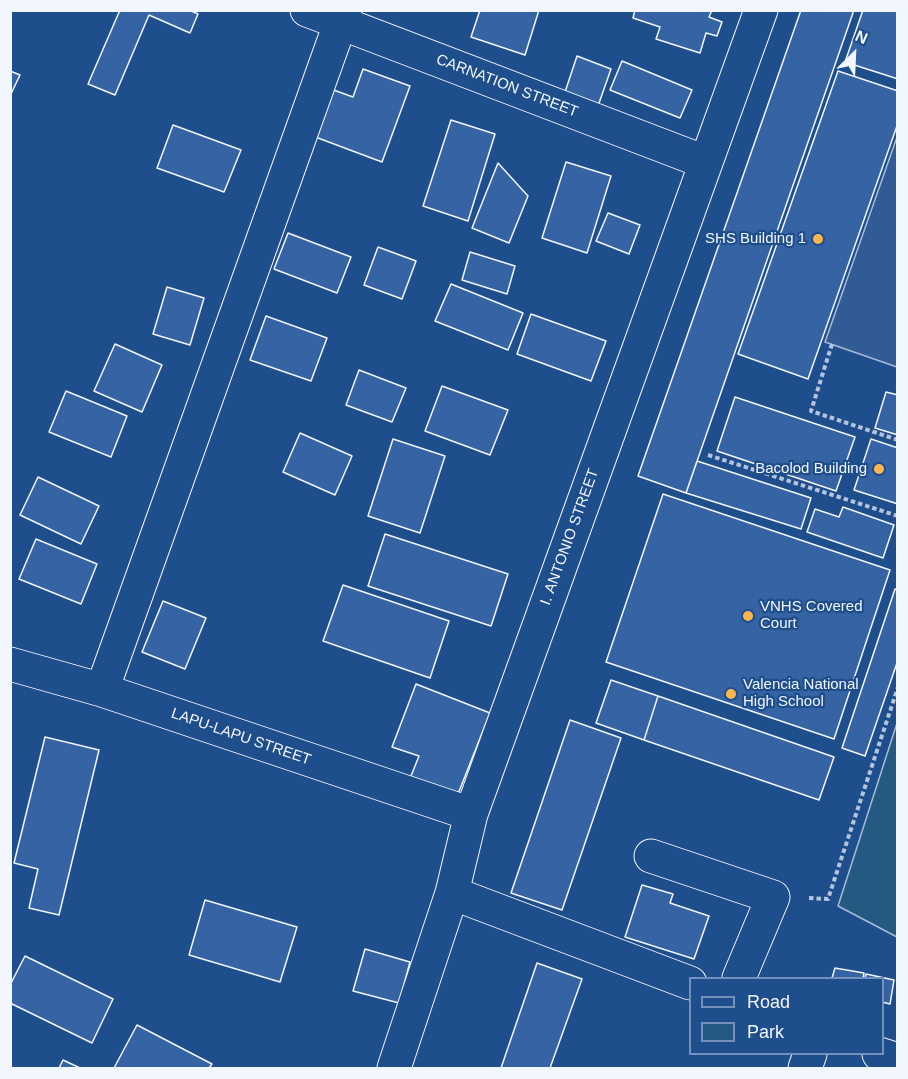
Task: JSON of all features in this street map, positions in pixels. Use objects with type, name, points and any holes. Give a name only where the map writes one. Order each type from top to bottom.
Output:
[{"type":"street","name":"CARNATION STREET","points":[[307,10],[343,16],[705,162]]},
{"type":"street","name":"I. ANTONIO STREET","points":[[394,1068],[452,893],[471,814],[761,10]]},
{"type":"street","points":[[102,690],[343,16]]},
{"type":"street","name":"LAPU-LAPU STREET","points":[[10,663],[102,690],[471,814]]},
{"type":"street","points":[[651,856],[773,897],[739,977]]},
{"type":"street","points":[[452,893],[689,983]]},
{"type":"path","points":[[832,344],[811,411],[897,440]]},
{"type":"path","points":[[708,455],[897,516]]},
{"type":"path","points":[[773,897],[828,899],[897,687]]},
{"type":"green space","points":[[897,723],[897,937],[838,906]]},
{"type":"shaded area","points":[[897,137],[897,367],[825,342]]},
{"type":"building","points":[[120,10],[189,10],[198,14],[190,33],[149,15],[115,95],[88,84]]},
{"type":"building","points":[[480,10],[539,10],[525,55],[471,37]]},
{"type":"building","points":[[635,10],[712,10],[709,17],[722,22],[717,36],[706,33],[700,53],[656,39],[660,27],[633,18]]},
{"type":"building","points":[[801,10],[854,10],[686,493],[638,476]]},
{"type":"building","points":[[863,10],[898,10],[898,79],[845,62]]},
{"type":"building","points":[[577,56],[611,69],[598,106],[564,95]]},
{"type":"building","points":[[622,61],[692,90],[680,118],[610,90]]},
{"type":"building","points":[[363,69],[410,86],[382,162],[310,135],[328,88],[353,97]]},
{"type":"building","points":[[10,71],[20,75],[10,96]]},
{"type":"building","name":"SHS Building 1","points":[[838,71],[898,91],[898,123],[808,379],[738,354]]},
{"type":"building","points":[[451,120],[495,134],[468,221],[423,206]]},
{"type":"building","points":[[173,125],[241,150],[224,192],[157,168]]},
{"type":"building","points":[[566,162],[611,176],[587,253],[542,238]]},
{"type":"building","points":[[498,163],[528,196],[509,243],[472,228]]},
{"type":"building","points":[[608,213],[640,225],[629,254],[596,241]]},
{"type":"building","points":[[288,233],[351,257],[337,293],[274,269]]},
{"type":"building","points":[[378,247],[416,261],[402,299],[364,285]]},
{"type":"building","points":[[470,252],[515,266],[507,294],[462,280]]},
{"type":"building","points":[[451,284],[523,313],[508,350],[435,321]]},
{"type":"building","points":[[167,287],[204,298],[190,345],[153,334]]},
{"type":"building","points":[[531,314],[606,341],[591,381],[517,354]]},
{"type":"building","points":[[266,316],[327,338],[311,381],[250,360]]},
{"type":"building","points":[[115,344],[162,365],[142,412],[94,391]]},
{"type":"building","points":[[359,370],[406,388],[392,422],[346,405]]},
{"type":"building","points":[[442,386],[508,410],[490,455],[425,431]]},
{"type":"building","points":[[66,391],[127,416],[111,457],[49,432]]},
{"type":"building","points":[[886,392],[898,395],[898,435],[875,428]]},
{"type":"building","points":[[735,397],[855,437],[836,491],[717,451]]},
{"type":"building","points":[[300,433],[352,456],[335,495],[283,472]]},
{"type":"building","points":[[393,439],[445,456],[420,533],[368,516]]},
{"type":"building","name":"Bacolod Building","points":[[871,439],[898,448],[898,504],[854,490]]},
{"type":"building","points":[[697,461],[811,498],[801,529],[686,493]]},
{"type":"building","points":[[38,477],[99,506],[81,544],[20,515]]},
{"type":"building","name":"VNHS Covered Court","points":[[663,494],[890,570],[834,739],[606,662]]},
{"type":"building","points":[[843,507],[894,525],[883,558],[807,532],[815,509],[839,517]]},
{"type":"building","points":[[385,534],[508,574],[491,626],[368,586]]},
{"type":"building","points":[[36,539],[97,564],[81,604],[19,579]]},
{"type":"building","points":[[343,585],[449,621],[430,678],[323,641]]},
{"type":"building","points":[[895,589],[898,590],[898,660],[865,756],[842,748]]},
{"type":"building","points":[[163,601],[206,618],[185,669],[142,652]]},
{"type":"building","points":[[611,680],[658,696],[644,740],[596,723]]},
{"type":"building","points":[[416,684],[490,713],[456,799],[409,781],[419,756],[392,747]]},
{"type":"building","points":[[658,696],[834,757],[819,800],[644,740]]},
{"type":"building","points":[[570,720],[621,738],[562,910],[511,893]]},
{"type":"building","points":[[45,737],[99,750],[59,915],[29,908],[38,869],[14,863]]},
{"type":"building","points":[[642,885],[673,894],[670,903],[709,916],[694,959],[625,937]]},
{"type":"building","points":[[205,900],[297,927],[280,982],[189,955]]},
{"type":"building","points":[[365,949],[410,962],[399,1003],[353,991]]},
{"type":"building","points":[[25,956],[113,999],[92,1043],[10,1003],[10,985]]},
{"type":"building","points":[[537,963],[582,979],[550,1068],[501,1068]]},
{"type":"building","points":[[835,968],[864,973],[863,977],[832,977]]},
{"type":"building","points":[[884,978],[894,980],[890,1004],[884,1002]]},
{"type":"building","points":[[137,1025],[212,1064],[209,1068],[114,1068]]},
{"type":"building","points":[[63,1060],[80,1068],[59,1068]]},
{"type":"place","name":"SHS Building 1","points":[[818,239]]},
{"type":"place","name":"Bacolod Building","points":[[879,469]]},
{"type":"place","name":"VNHS Covered Court","points":[[748,616]]},
{"type":"place","name":"Valencia National High School","points":[[731,694]]}]
